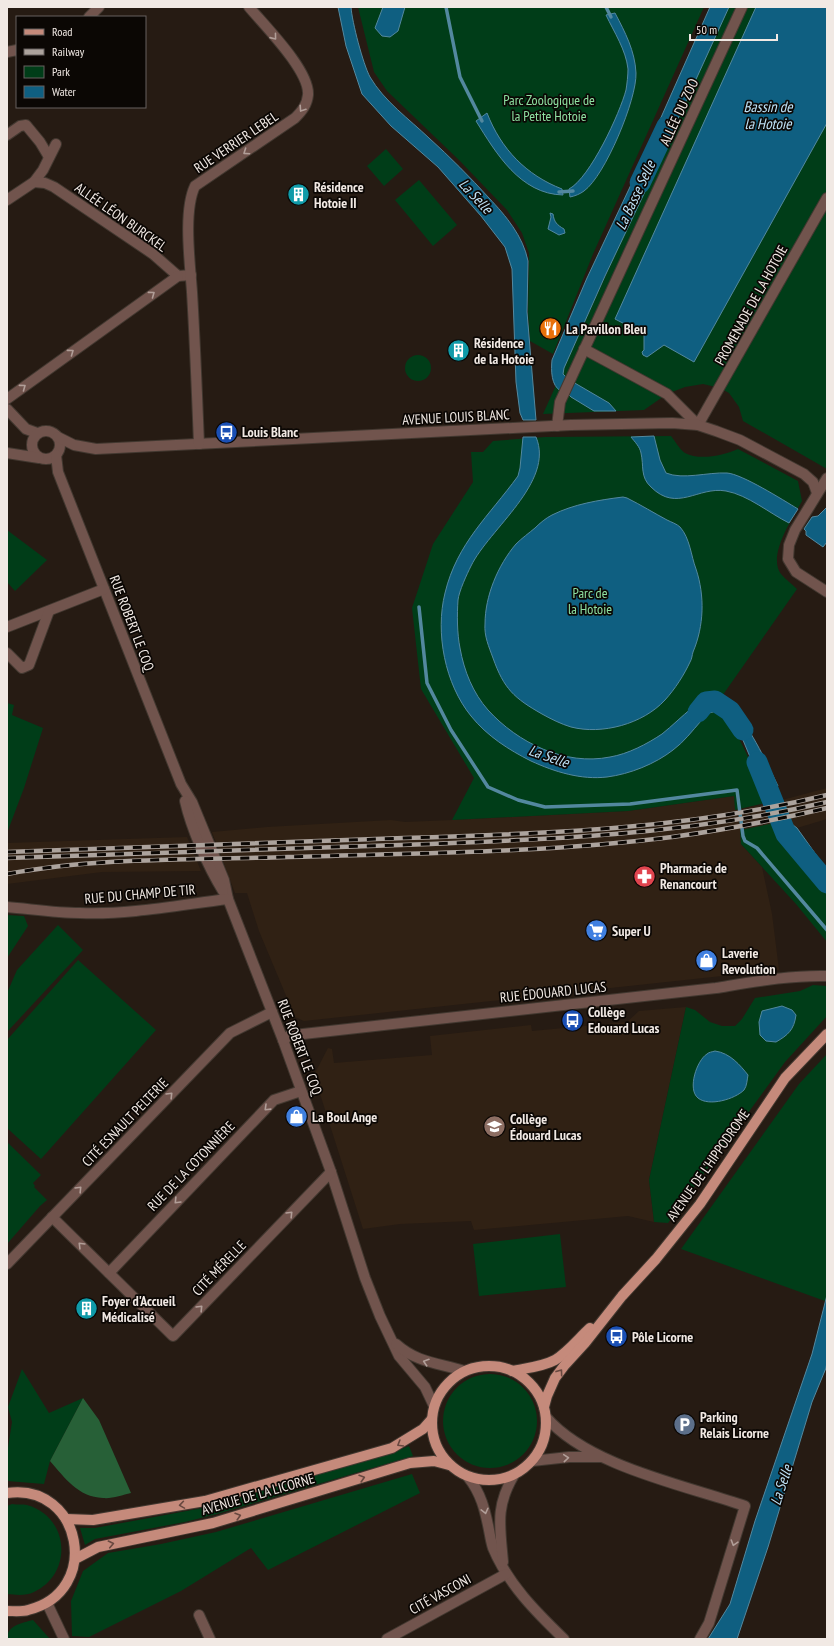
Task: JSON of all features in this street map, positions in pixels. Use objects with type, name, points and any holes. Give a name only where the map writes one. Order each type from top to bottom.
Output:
[{"type":"main road","name":"AVENUE DE L'HIPPODROME","points":[[545,1412],[547,1396],[555,1378],[609,1311],[656,1259],[700,1204],[785,1078],[827,1034]]},
{"type":"main road","name":"AVENUE DE L'HIPPODROME","points":[[512,1370],[540,1365],[554,1360],[565,1353],[609,1311]]},
{"type":"main road","points":[[488,1366],[512,1370],[532,1385],[539,1395],[545,1412],[546,1429],[539,1451],[532,1461],[514,1475],[491,1481],[468,1477],[449,1465],[439,1452],[432,1436],[431,1420],[434,1406],[440,1392],[451,1380],[464,1371],[476,1367],[488,1366]]},
{"type":"main road","name":"AVENUE DE LA LICORNE","points":[[66,1519],[93,1520],[205,1502],[392,1448],[423,1429],[431,1420]]},
{"type":"main road","name":"AVENUE DE LA LICORNE","points":[[75,1559],[98,1547],[213,1523],[410,1463],[434,1461],[449,1465]]},
{"type":"main road","points":[[7,1493],[17,1492],[36,1495],[53,1505],[66,1519],[74,1538],[75,1559],[67,1582],[60,1592],[46,1603],[28,1610],[7,1611]]},
{"type":"street","points":[[90,16],[99,7]]},
{"type":"street","name":"RUE VERRIER LEBEL","points":[[198,444],[189,208],[191,196],[195,186],[295,118],[306,104],[308,94],[307,84],[301,70],[249,7]]},
{"type":"street","name":"ALLÉE DU ZOO","points":[[557,426],[560,402],[742,7]]},
{"type":"street","points":[[7,135],[20,126],[26,125],[40,142],[49,157]]},
{"type":"street","points":[[7,200],[34,182],[43,170],[56,144]]},
{"type":"street","name":"ALLÉE LÉON BURCKEL","points":[[34,182],[45,183],[54,187],[153,254],[178,276]]},
{"type":"street","name":"PROMENADE DE LA HOTOIE","points":[[698,425],[827,198]]},
{"type":"street","points":[[7,398],[178,276],[191,275]]},
{"type":"street","points":[[584,349],[667,394],[698,425]]},
{"type":"street","points":[[7,409],[34,437]]},
{"type":"street","name":"AVENUE LOUIS BLANC","points":[[58,437],[74,445],[96,449],[557,426],[672,422],[698,425],[740,440],[804,474],[813,482],[817,493]]},
{"type":"street","points":[[42,430],[48,430],[54,433],[60,441],[58,452],[52,458],[8,453],[18,450],[42,430]]},
{"type":"street","points":[[34,437],[32,451],[42,458]]},
{"type":"street","name":"AVENUE LOUIS BLANC","points":[[58,452],[74,445]]},
{"type":"street","name":"RUE ROBERT LE COQ","points":[[58,452],[58,472],[181,784],[190,818],[206,859],[228,899],[283,1040],[331,1172],[365,1278],[380,1316],[400,1356],[425,1388],[434,1406]]},
{"type":"street","name":"RUE ROBERT LE COQ","points":[[42,458],[58,472]]},
{"type":"street","points":[[827,478],[795,530],[789,545],[788,559],[796,572],[827,592]]},
{"type":"street","points":[[7,627],[104,589]]},
{"type":"street","points":[[7,653],[22,668],[29,665],[49,611]]},
{"type":"street","name":"RUE DU CHAMP DE TIR","points":[[7,907],[61,912],[96,913],[154,909],[228,899]]},
{"type":"street","name":"RUE ÉDOUARD LUCAS","points":[[283,1040],[290,1036],[302,1034],[698,990],[764,981],[827,976]]},
{"type":"street","name":"CITÉ ESNAULT PELTERIE","points":[[7,1264],[230,1033],[272,1012]]},
{"type":"street","name":"RUE DE LA COTONNIÈRE","points":[[109,1273],[274,1100],[301,1091]]},
{"type":"street","name":"CITÉ MÉRELLE","points":[[109,1273],[173,1336],[331,1172]]},
{"type":"street","points":[[52,1217],[109,1273]]},
{"type":"street","name":"RUE ROBERT LE COQ","points":[[392,1341],[406,1353],[416,1358],[464,1371]]},
{"type":"street","points":[[545,1412],[554,1427],[601,1457],[654,1477],[745,1506],[710,1623],[700,1639]]},
{"type":"street","points":[[532,1461],[569,1457],[601,1457]]},
{"type":"street","points":[[504,1570],[500,1521],[501,1506],[507,1487],[514,1475]]},
{"type":"street","points":[[468,1477],[476,1487],[485,1508],[493,1547],[504,1570],[540,1616],[564,1639]]},
{"type":"street","name":"CITÉ VASCONI","points":[[387,1639],[504,1570]]},
{"type":"street","points":[[46,1603],[64,1639]]},
{"type":"street","points":[[199,1615],[210,1639]]},
{"type":"shaded area","points":[[827,788],[827,819],[797,828],[787,821],[740,831],[741,844],[762,867],[772,914],[779,970],[304,1021],[295,1017],[259,931],[247,893],[235,893],[212,832],[267,827],[391,820],[405,822],[628,811],[734,796],[736,810],[767,804]]},
{"type":"shaded area","points":[[187,837],[201,871],[102,872],[7,884],[7,843]]},
{"type":"shaded area","name":"Collège Édouard Lucas","points":[[686,1007],[649,1180],[654,1222],[628,1216],[474,1230],[471,1221],[400,1224],[363,1229],[314,1075],[328,1048],[332,1049],[334,1063],[432,1055],[430,1036],[531,1025],[532,1031],[627,1022],[639,1011]]},
{"type":"green space","name":"Parc Zoologique de la Petite Hotoie","points":[[358,7],[704,7],[593,254],[553,354],[530,341],[528,313],[529,253],[522,233],[507,210],[459,160],[387,91],[374,72]]},
{"type":"green space","points":[[727,7],[827,7],[827,469],[743,421],[739,407],[729,393],[720,388],[703,384],[685,387],[667,394],[644,410],[543,414]]},
{"type":"green space","points":[[386,149],[403,169],[384,186],[367,166]]},
{"type":"green space","points":[[419,180],[457,225],[433,246],[395,200]]},
{"type":"green space","points":[[418,355],[427,359],[431,368],[427,377],[418,381],[409,377],[405,368],[409,359]]},
{"type":"green space","name":"Parc de la Hotoie","points":[[671,436],[679,448],[685,453],[698,457],[705,457],[738,449],[798,481],[802,501],[783,537],[777,557],[781,574],[797,589],[720,699],[769,802],[735,810],[734,796],[628,811],[452,820],[474,778],[421,689],[412,608],[433,544],[473,482],[471,452],[483,452],[493,441],[545,437]]},
{"type":"green space","points":[[7,530],[47,560],[15,591],[7,582]]},
{"type":"green space","points":[[7,703],[14,705],[12,715],[43,728],[24,788],[7,833]]},
{"type":"green space","points":[[775,823],[776,831],[827,894],[827,942],[796,904],[741,844],[740,830]]},
{"type":"green space","points":[[7,915],[24,916],[28,926],[7,958]]},
{"type":"green space","points":[[58,925],[83,950],[7,1032],[7,993],[17,970]]},
{"type":"green space","points":[[78,960],[156,1030],[41,1159],[7,1128],[7,1040]]},
{"type":"green space","points":[[813,985],[827,986],[827,1016],[785,1062],[668,1223],[654,1222],[649,1180],[686,1007],[695,1010],[710,1022],[722,1026],[735,1026],[742,1019],[755,998],[800,991]]},
{"type":"green space","points":[[827,1054],[827,1295],[825,1301],[681,1249],[799,1084]]},
{"type":"green space","points":[[7,1142],[41,1175],[33,1183],[35,1186],[34,1187],[47,1200],[7,1244]]},
{"type":"green space","points":[[560,1234],[566,1287],[479,1296],[473,1244]]},
{"type":"green space","points":[[22,1369],[49,1413],[83,1398],[50,1461],[44,1484],[7,1481],[7,1454],[12,1422],[8,1407]]},
{"type":"green space","points":[[490,1374],[508,1378],[523,1388],[533,1403],[537,1421],[533,1439],[523,1454],[508,1464],[490,1468],[472,1464],[457,1454],[447,1439],[443,1421],[447,1403],[457,1388],[472,1378]]},
{"type":"green space","points":[[83,1398],[99,1420],[131,1493],[106,1498],[94,1497],[86,1494],[73,1486],[50,1461]]},
{"type":"green space","points":[[409,1446],[413,1456],[217,1514],[185,1522],[95,1539],[85,1545],[80,1528],[95,1528],[208,1507]]},
{"type":"green space","points":[[412,1474],[420,1493],[268,1570],[251,1548],[181,1591],[89,1637],[72,1636],[71,1601],[83,1571],[108,1553],[161,1544],[216,1532]]},
{"type":"green space","points":[[12,1504],[27,1505],[41,1511],[52,1521],[58,1533],[61,1546],[60,1560],[55,1572],[47,1584],[28,1594],[7,1594],[7,1506]]},
{"type":"green space","points":[[33,1620],[50,1639],[7,1639],[8,1634],[16,1625]]},
{"type":"water","points":[[338,7],[351,7],[353,22],[367,71],[382,94],[445,152],[482,190],[507,219],[522,243],[528,261],[527,312],[536,420],[523,420],[520,413],[516,382],[512,269],[505,247],[481,216],[438,167],[391,126],[362,94],[346,46]]},
{"type":"water","points":[[383,7],[405,7],[398,31],[390,37],[382,36],[375,28]]},
{"type":"water","points":[[710,7],[729,7],[661,156],[647,149]]},
{"type":"water","name":"Bassin de la Hotoie","points":[[756,7],[827,7],[827,123],[694,362],[664,345],[647,357],[643,355],[642,352],[644,350],[644,334],[615,319]]},
{"type":"water","points":[[615,13],[629,42],[634,57],[636,73],[635,85],[626,118],[601,170],[584,191],[570,197],[569,189],[577,183],[586,172],[595,159],[611,129],[626,90],[628,71],[627,62],[606,15]]},
{"type":"water","points":[[487,113],[500,138],[516,159],[537,176],[562,189],[563,195],[548,193],[534,188],[511,170],[492,146],[476,121]]},
{"type":"water","points":[[646,153],[660,160],[605,276],[564,368],[563,374],[566,377],[561,391],[553,382],[552,360],[587,278]]},
{"type":"water","points":[[550,213],[553,214],[555,221],[564,229],[565,233],[559,235],[548,229],[551,217]]},
{"type":"water","points":[[573,382],[609,403],[616,411],[594,411],[571,397],[568,394]]},
{"type":"water","points":[[654,436],[660,460],[666,473],[680,476],[720,473],[734,474],[798,509],[789,523],[750,500],[726,491],[716,490],[679,498],[670,498],[661,494],[651,487],[645,479],[640,451],[631,437]]},
{"type":"water","points":[[523,437],[536,437],[539,454],[536,471],[529,488],[480,552],[467,573],[461,587],[458,600],[458,636],[467,673],[474,689],[488,710],[513,733],[543,749],[560,755],[576,758],[593,759],[610,757],[630,751],[644,745],[662,734],[705,695],[713,693],[725,697],[717,710],[709,713],[677,747],[658,760],[633,771],[616,776],[597,778],[578,776],[549,769],[523,757],[499,742],[477,723],[462,703],[449,674],[444,658],[441,625],[442,608],[450,575],[457,559],[475,531],[518,476]]},
{"type":"water","points":[[623,497],[677,525],[686,536],[701,590],[702,611],[697,642],[691,660],[679,682],[665,700],[656,708],[634,721],[621,726],[596,730],[571,727],[552,720],[524,703],[511,692],[501,678],[488,646],[486,637],[485,624],[487,603],[498,571],[510,552],[518,542],[543,521],[560,511],[578,505]]},
{"type":"water","points":[[827,507],[827,542],[823,547],[806,535],[806,531],[804,529],[812,517],[818,516]]},
{"type":"water","points":[[729,704],[750,732],[778,786],[764,790],[740,733],[724,713]]},
{"type":"water","points":[[788,821],[797,828],[827,870],[827,894],[776,831],[775,823]]},
{"type":"water","points":[[782,1006],[792,1010],[796,1015],[794,1025],[790,1032],[776,1042],[766,1041],[760,1035],[759,1022],[762,1011]]},
{"type":"water","points":[[715,1051],[725,1054],[738,1064],[748,1075],[746,1085],[744,1090],[728,1099],[715,1102],[703,1101],[695,1094],[693,1082],[697,1068],[703,1057],[708,1053]]},
{"type":"water","points":[[827,1295],[826,1368],[812,1402],[768,1547],[737,1639],[708,1639],[730,1604],[755,1521],[812,1354]]},
{"type":"waterway","points":[[446,7],[460,77],[482,121]]},
{"type":"waterway","points":[[606,7],[611,17]]},
{"type":"waterway","name":"La Basse Selle","points":[[640,183],[667,126]]},
{"type":"waterway","points":[[559,192],[573,191]]},
{"type":"waterway","points":[[419,607],[427,683],[451,730],[488,787],[518,800],[545,807],[630,804],[737,790],[743,836],[745,841],[757,848],[827,930]]},
{"type":"waterway","name":"La Selle","points":[[698,712],[706,702],[715,701],[730,711],[743,730]]},
{"type":"waterway","name":"La Selle","points":[[757,762],[786,834],[827,883]]},
{"type":"railway","points":[[7,852],[564,832],[617,828],[722,816],[827,795]]},
{"type":"railway","points":[[7,858],[561,838],[668,829],[721,822],[827,802]]},
{"type":"railway","points":[[7,874],[76,865],[147,860],[432,853],[576,846],[672,837],[789,817],[827,808]]},
{"type":"place","name":"Résidence Hotoie II","points":[[298,195]]},
{"type":"place","name":"La Pavillon Bleu","points":[[550,329]]},
{"type":"place","name":"Résidence de la Hotoie","points":[[458,351]]},
{"type":"place","name":"Louis Blanc","points":[[227,432]]},
{"type":"place","name":"Pharmacie de Renancourt","points":[[645,876]]},
{"type":"place","name":"Super U","points":[[597,931]]},
{"type":"place","name":"Laverie Revolution","points":[[706,961]]},
{"type":"place","name":"Collège Edouard Lucas","points":[[572,1020]]},
{"type":"place","name":"La Boul Ange","points":[[296,1117]]},
{"type":"place","name":"Collège Édouard Lucas","points":[[495,1127]]},
{"type":"place","name":"Foyer d'Accueil Médicalisé","points":[[87,1309]]},
{"type":"place","name":"Pôle Licorne","points":[[616,1337]]},
{"type":"place","name":"Parking Relais Licorne","points":[[685,1425]]}]
